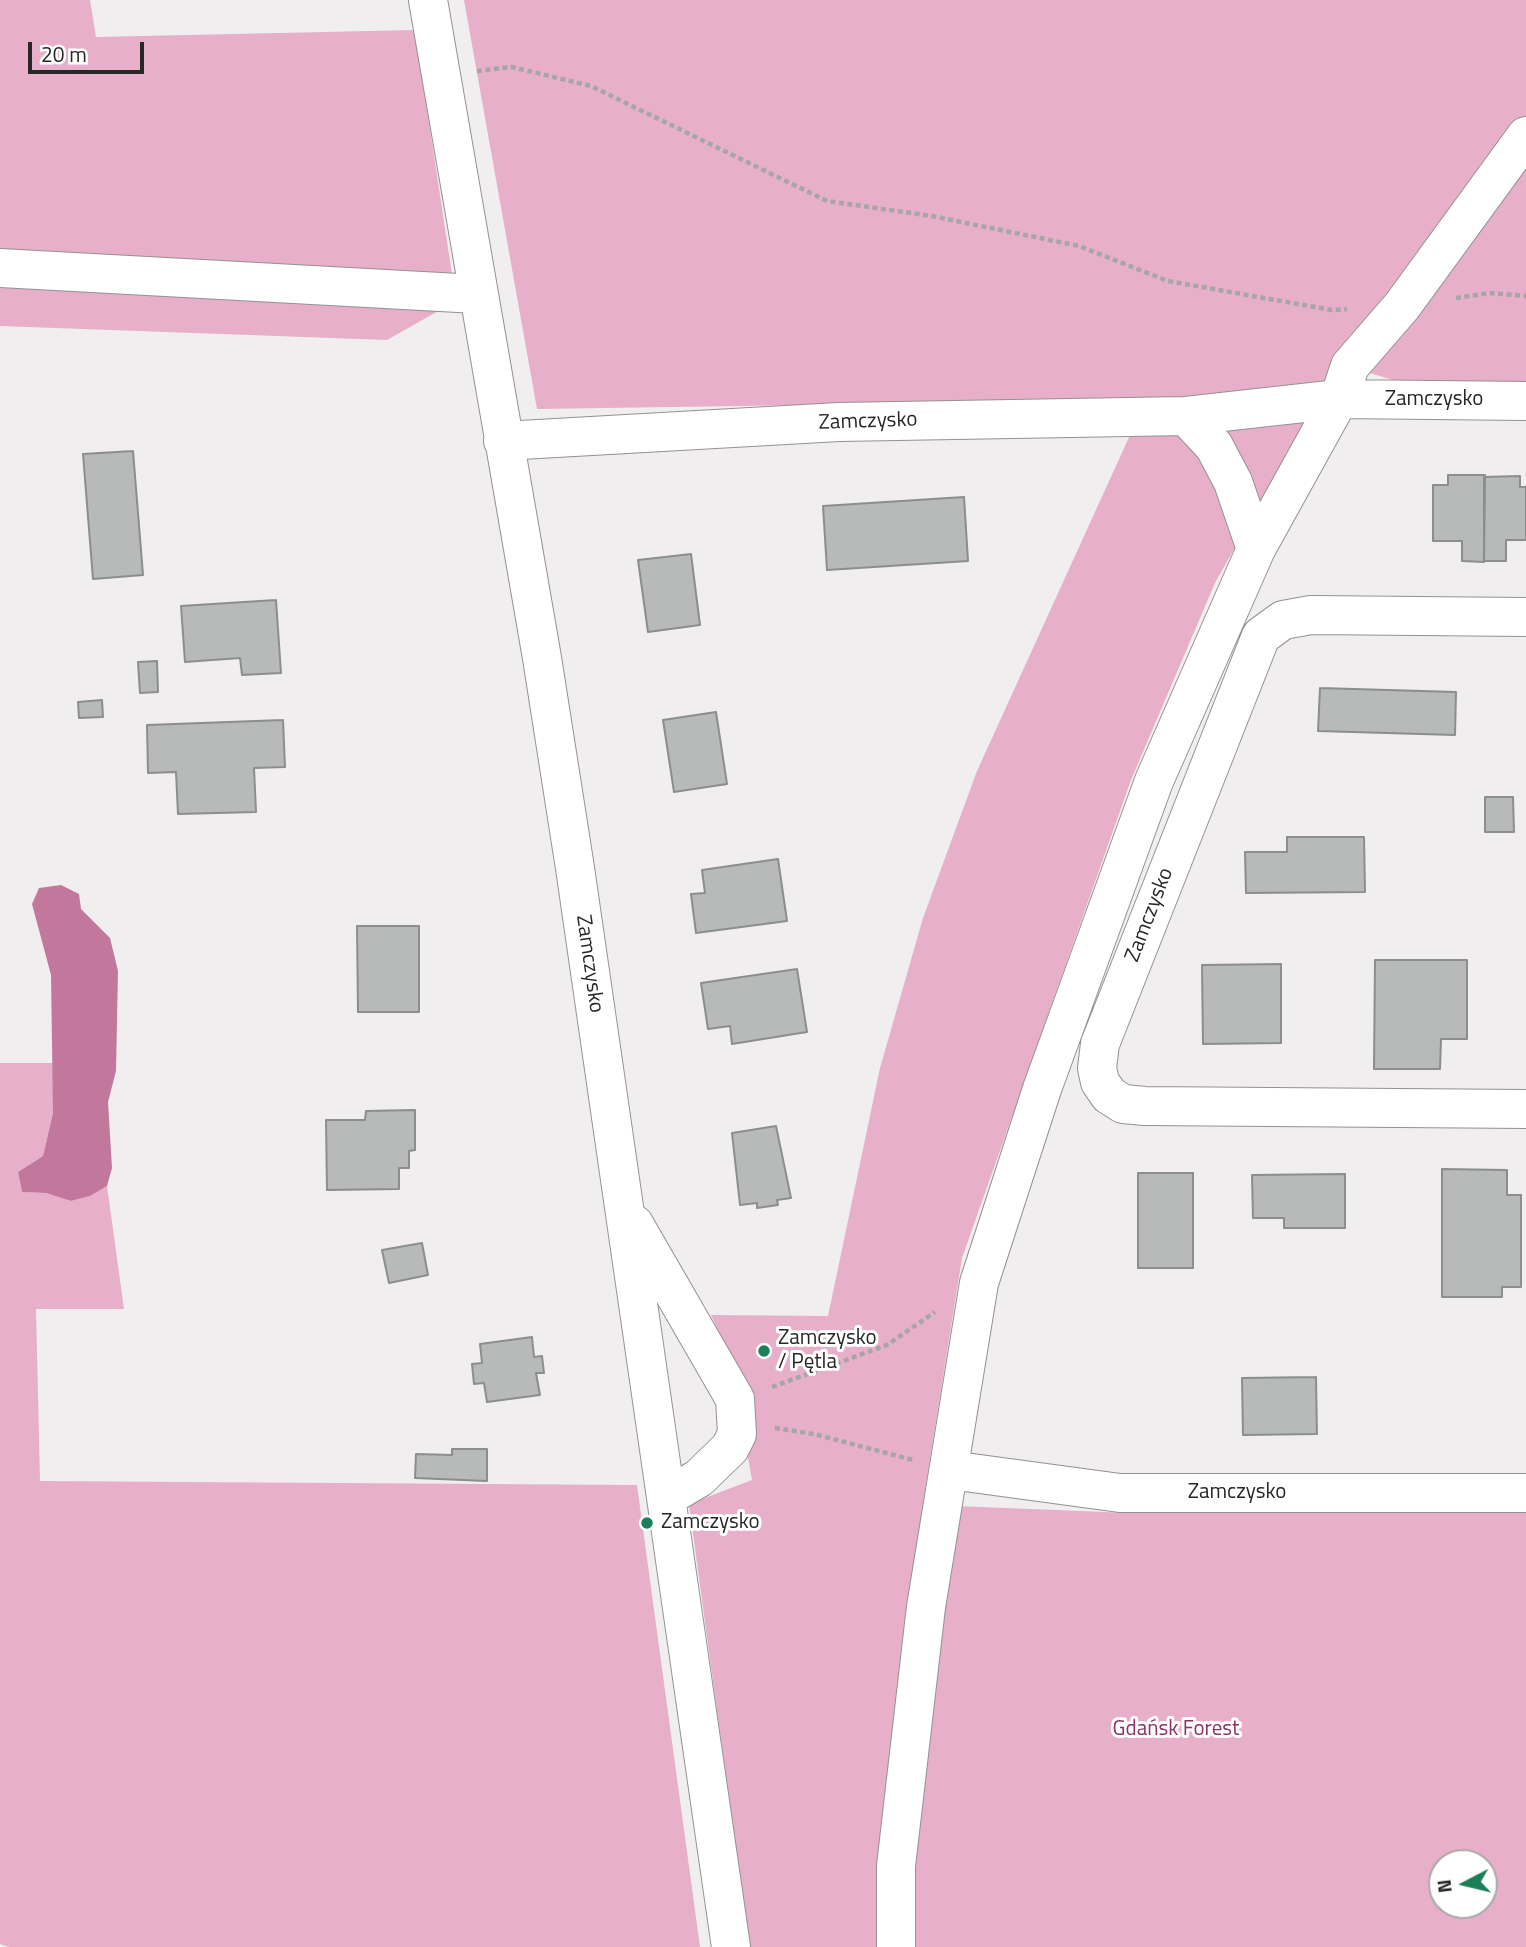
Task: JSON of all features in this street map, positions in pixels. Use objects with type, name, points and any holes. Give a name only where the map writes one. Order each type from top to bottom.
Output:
[{"type":"street","name":"Zamczysko","points":[[428,0],[542,658],[625,1209],[731,1947]]},
{"type":"street","points":[[896,1947],[896,1866],[926,1607],[979,1283],[1042,1089],[1154,781],[1256,549],[1339,399],[1350,366],[1402,306],[1526,135]]},
{"type":"street","points":[[0,268],[477,294]]},
{"type":"street","name":"Zamczysko","points":[[503,441],[839,422],[1186,416],[1339,399],[1526,401]]},
{"type":"street","points":[[1186,416],[1214,446],[1233,482],[1256,549]]},
{"type":"street","name":"Zamczysko","points":[[1526,617],[1311,615],[1283,620],[1261,636],[1100,1044],[1097,1068],[1100,1082],[1109,1095],[1123,1104],[1526,1109]]},
{"type":"street","points":[[625,1209],[736,1411],[737,1434],[720,1461],[667,1497]]},
{"type":"street","name":"Zamczysko","points":[[950,1470],[1120,1493],[1526,1493]]},
{"type":"path","points":[[442,75],[512,67],[591,86],[827,201],[932,216],[1079,246],[1168,281],[1332,310],[1402,306],[1490,293],[1526,296]]},
{"type":"path","points":[[736,1411],[816,1373],[887,1345],[979,1283]]},
{"type":"path","points":[[736,1411],[950,1470]]},
{"type":"green space","points":[[0,0],[90,0],[96,37],[415,30],[456,301],[387,340],[0,326]]},
{"type":"green space","name":"Gdańsk Forest","points":[[464,0],[1526,0],[1526,384],[1393,380],[1338,363],[1215,583],[1131,780],[962,1258],[923,1502],[957,1506],[1130,1513],[1526,1511],[1526,1947],[749,1947],[689,1504],[752,1480],[730,1358],[711,1315],[828,1316],[880,1068],[923,918],[977,771],[1146,400],[537,409]]},
{"type":"green space","points":[[0,1063],[54,1063],[53,1113],[43,1156],[18,1172],[22,1192],[46,1193],[71,1201],[90,1196],[107,1186],[124,1309],[36,1309],[40,1481],[637,1485],[700,1947],[9,1947],[0,1944]]},
{"type":"shaded area","points":[[61,885],[79,894],[81,909],[110,938],[118,971],[116,1071],[108,1102],[112,1168],[107,1186],[90,1196],[71,1201],[46,1193],[22,1192],[18,1172],[43,1156],[53,1113],[51,975],[32,904],[39,888]]},
{"type":"building","points":[[133,451],[143,575],[93,579],[83,454]]},
{"type":"building","points":[[1448,475],[1485,475],[1484,562],[1462,561],[1462,541],[1433,541],[1433,485],[1448,485]]},
{"type":"building","points":[[1520,476],[1520,487],[1526,487],[1526,540],[1506,540],[1506,561],[1484,561],[1484,477]]},
{"type":"building","points":[[964,497],[968,561],[827,570],[823,506]]},
{"type":"building","points":[[691,554],[700,625],[648,632],[638,560]]},
{"type":"building","points":[[276,600],[281,673],[242,675],[240,658],[185,662],[181,606]]},
{"type":"building","points":[[157,661],[158,692],[140,693],[138,662]]},
{"type":"building","points":[[1320,688],[1456,692],[1455,735],[1318,731]]},
{"type":"building","points":[[102,700],[103,717],[79,718],[78,702]]},
{"type":"building","points":[[716,712],[727,784],[674,792],[663,720]]},
{"type":"building","points":[[283,720],[285,767],[254,768],[256,812],[178,814],[176,772],[148,773],[147,725]]},
{"type":"building","points":[[1485,797],[1513,797],[1514,832],[1485,832]]},
{"type":"building","points":[[1287,837],[1364,837],[1365,892],[1246,893],[1245,852],[1287,852]]},
{"type":"building","points":[[778,859],[787,921],[696,933],[691,894],[705,893],[702,870]]},
{"type":"building","points":[[357,926],[419,926],[419,1012],[358,1012]]},
{"type":"building","points":[[1375,960],[1467,960],[1467,1039],[1441,1039],[1440,1069],[1374,1069]]},
{"type":"building","points":[[1281,964],[1281,1043],[1203,1044],[1202,965]]},
{"type":"building","points":[[797,969],[807,1032],[732,1044],[730,1026],[708,1029],[701,983]]},
{"type":"building","points":[[415,1110],[415,1150],[409,1151],[409,1168],[399,1168],[399,1189],[327,1190],[326,1120],[365,1120],[366,1111]]},
{"type":"building","points":[[776,1126],[791,1198],[777,1200],[778,1205],[757,1208],[757,1203],[740,1205],[732,1133]]},
{"type":"building","points":[[1442,1169],[1507,1170],[1507,1195],[1521,1195],[1521,1287],[1502,1287],[1502,1297],[1442,1297]]},
{"type":"building","points":[[1138,1173],[1193,1173],[1193,1268],[1138,1268]]},
{"type":"building","points":[[1345,1174],[1345,1228],[1284,1228],[1284,1218],[1253,1218],[1252,1175]]},
{"type":"building","points":[[422,1243],[428,1275],[389,1283],[382,1250]]},
{"type":"building","points":[[532,1337],[534,1357],[542,1356],[544,1373],[536,1373],[540,1395],[487,1402],[484,1383],[474,1384],[472,1364],[482,1363],[480,1344]]},
{"type":"building","points":[[1316,1377],[1317,1434],[1243,1435],[1242,1378]]},
{"type":"building","points":[[452,1449],[487,1449],[487,1481],[415,1478],[416,1454],[452,1455]]},
{"type":"place","name":"Zamczysko / Pętla","points":[[764,1351]]},
{"type":"place","name":"Zamczysko","points":[[647,1523]]}]
